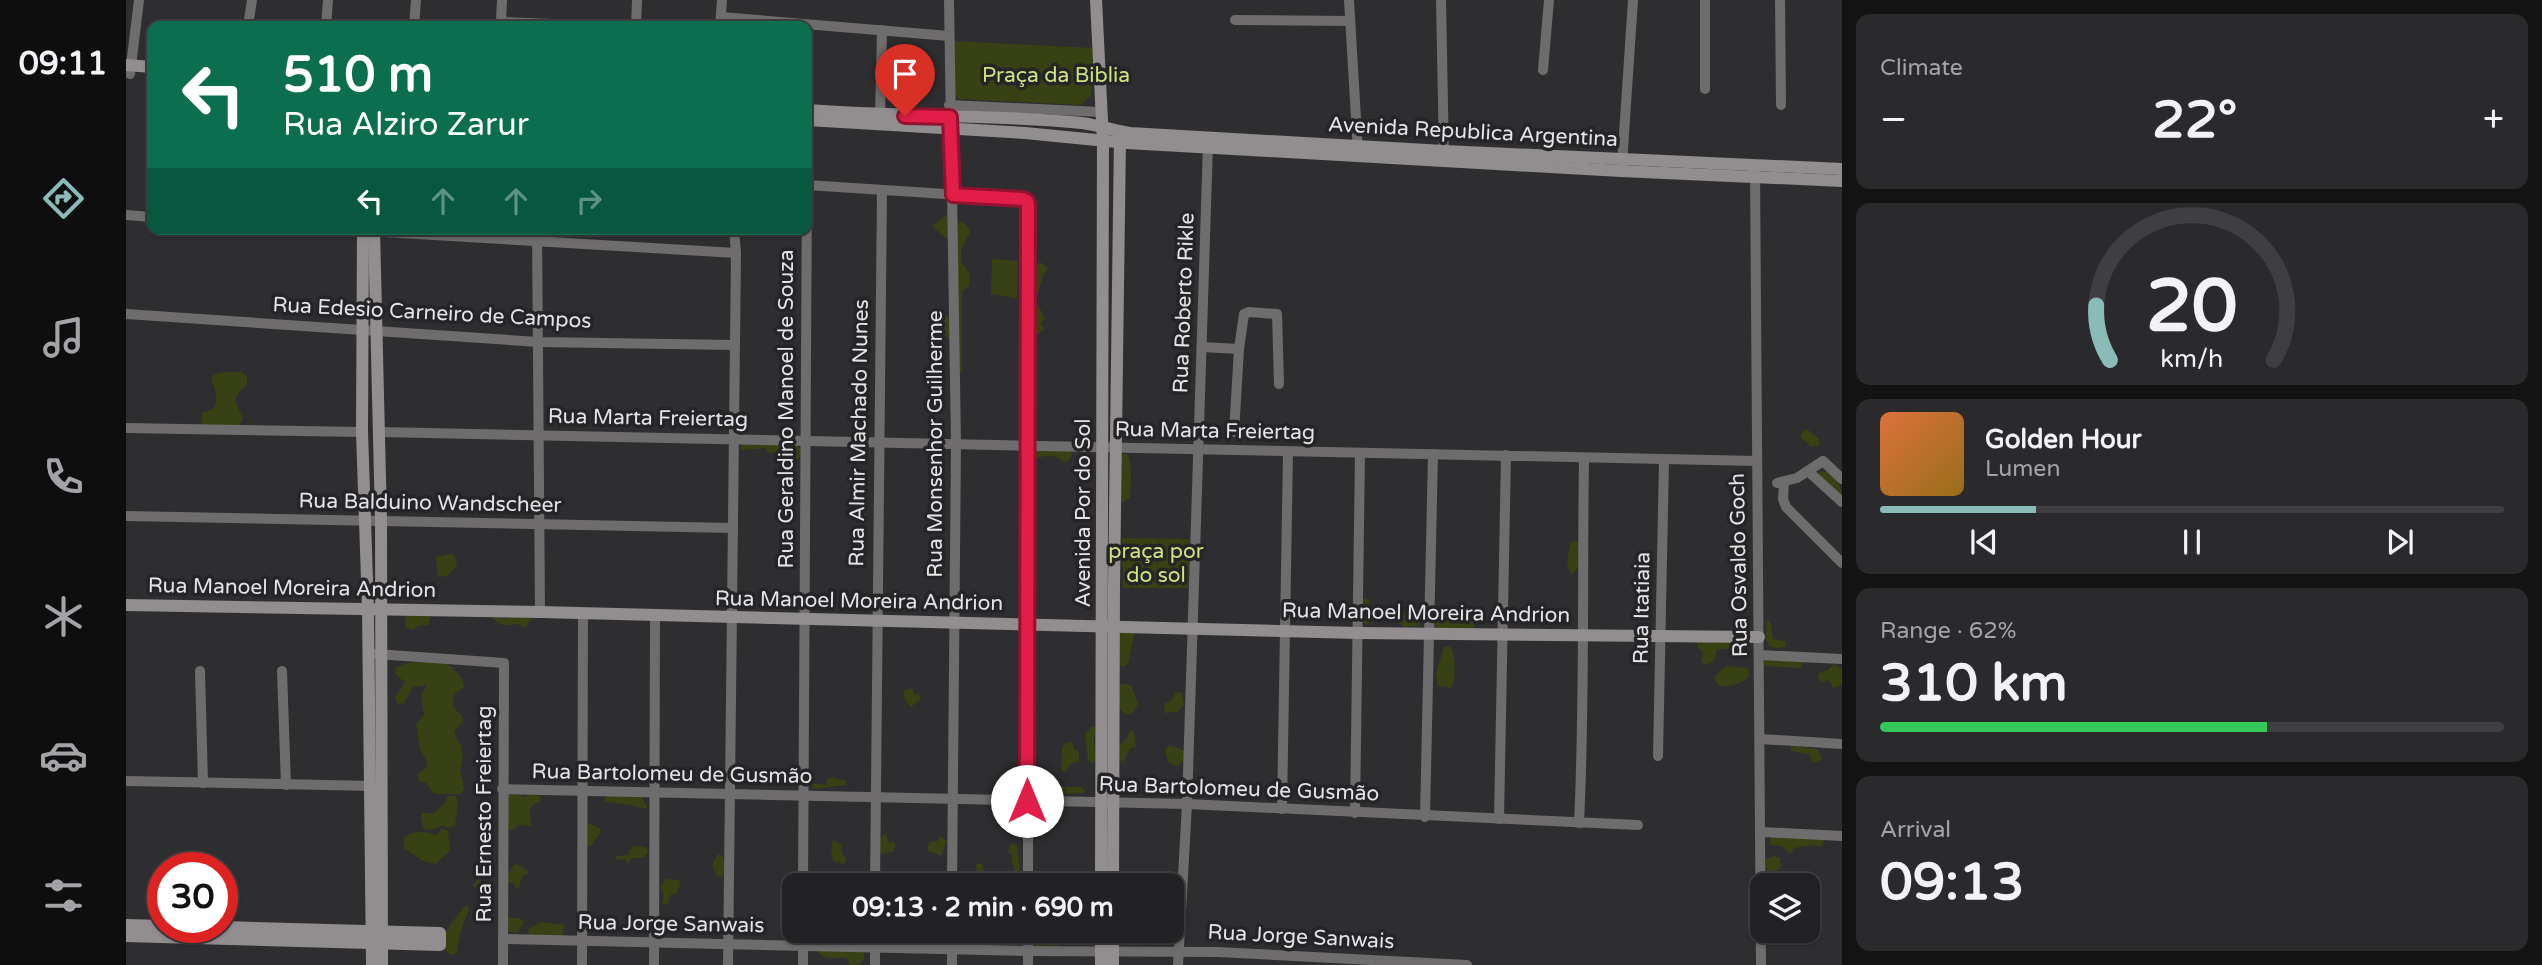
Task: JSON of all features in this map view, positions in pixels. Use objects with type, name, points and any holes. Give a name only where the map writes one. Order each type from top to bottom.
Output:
[{"type":"street","points":[[128,70],[139,0]]},
{"type":"street","points":[[249,21],[252,0]]},
{"type":"street","points":[[326,21],[328,0]]},
{"type":"street","points":[[414,21],[416,0]]},
{"type":"street","points":[[501,21],[502,0]]},
{"type":"street","points":[[636,21],[637,0]]},
{"type":"street","points":[[721,21],[722,0]]},
{"type":"street","name":"Rua Monsenhor Guilherme","points":[[949,0],[956,444],[952,873]]},
{"type":"street","name":"Avenida Por do Sol","points":[[1096,0],[1103,141],[1109,449],[1107,803],[1102,873]]},
{"type":"street","points":[[1349,0],[1358,151]]},
{"type":"street","points":[[1441,0],[1444,156]]},
{"type":"street","points":[[1543,70],[1549,0]]},
{"type":"street","points":[[1621,165],[1633,0]]},
{"type":"street","points":[[1705,0],[1705,89]]},
{"type":"street","points":[[1780,0],[1781,104]]},
{"type":"street","points":[[1235,20],[1350,21]]},
{"type":"street","points":[[812,27],[949,36]]},
{"type":"street","points":[[880,116],[882,30]]},
{"type":"street","points":[[128,70],[147,68]]},
{"type":"street","points":[[128,70],[147,74]]},
{"type":"street","points":[[812,110],[880,116],[950,117]]},
{"type":"street","points":[[812,120],[1100,112]]},
{"type":"street","name":"Avenida Republica Argentina","points":[[950,117],[1038,120],[1102,126],[1120,137]]},
{"type":"street","name":"Avenida Republica Argentina","points":[[950,117],[1103,141],[1120,137],[1208,141],[1755,171],[1842,169]]},
{"type":"street","name":"Avenida Por do Sol","points":[[1109,449],[1120,137]]},
{"type":"street","name":"Rua Roberto Rikle","points":[[1178,965],[1187,804],[1208,141]]},
{"type":"street","name":"Avenida Republica Argentina","points":[[1755,171],[1842,181]]},
{"type":"street","name":"Rua Osvaldo Goch","points":[[1755,171],[1761,965]]},
{"type":"street","points":[[812,185],[1027,201],[1028,873]]},
{"type":"street","name":"Rua Almir Machado Nunes","points":[[875,873],[882,191]]},
{"type":"street","points":[[126,215],[147,217]]},
{"type":"street","points":[[368,235],[363,329],[363,521],[374,609]]},
{"type":"street","points":[[368,235],[377,330],[381,520],[374,609],[374,654],[377,937],[382,965]]},
{"type":"street","points":[[436,235],[736,253]]},
{"type":"street","points":[[538,235],[540,612]]},
{"type":"street","points":[[728,965],[734,235]]},
{"type":"street","name":"Rua Geraldino Manoel de Souza","points":[[803,873],[807,235]]},
{"type":"street","name":"Rua Edesio Carneiro de Campos","points":[[126,314],[538,342],[735,345]]},
{"type":"street","points":[[1234,432],[1244,314],[1277,314],[1279,384]]},
{"type":"street","points":[[1202,347],[1239,349]]},
{"type":"street","points":[[126,428],[362,432]]},
{"type":"street","name":"Rua Marta Freiertag","points":[[379,432],[1757,461]]},
{"type":"street","points":[[1282,809],[1289,452]]},
{"type":"street","points":[[1355,813],[1360,453]]},
{"type":"street","points":[[1425,817],[1433,454]]},
{"type":"street","points":[[1499,820],[1506,455]]},
{"type":"street","points":[[1579,823],[1583,745],[1581,635],[1584,458]]},
{"type":"street","name":"Rua Itatiaia","points":[[1658,756],[1664,460]]},
{"type":"street","points":[[1757,484],[1777,483],[1809,472],[1823,461],[1842,479]]},
{"type":"street","points":[[1809,472],[1842,502]]},
{"type":"street","points":[[1777,483],[1786,507],[1842,563]]},
{"type":"street","name":"Rua Balduino Wandscheer","points":[[126,516],[733,528]]},
{"type":"street","name":"Rua Manoel Moreira Andrion","points":[[126,605],[540,612],[1358,633],[1759,637]]},
{"type":"street","points":[[582,965],[583,614]]},
{"type":"street","points":[[654,965],[655,616]]},
{"type":"street","name":"Rua Ernesto Freiertag","points":[[374,654],[504,663],[503,965]]},
{"type":"street","points":[[1760,656],[1842,659]]},
{"type":"street","points":[[200,671],[203,783]]},
{"type":"street","points":[[282,671],[286,785]]},
{"type":"street","points":[[1760,739],[1842,744]]},
{"type":"street","points":[[126,781],[375,786]]},
{"type":"street","name":"Rua Bartolomeu de Gusmão","points":[[502,789],[1187,804],[1638,825]]},
{"type":"street","name":"Avenida Por do Sol","points":[[1107,803],[1112,873]]},
{"type":"street","points":[[1762,832],[1842,836]]},
{"type":"street","points":[[126,925],[147,926]]},
{"type":"street","points":[[238,928],[377,937]]},
{"type":"street","points":[[126,936],[377,937]]},
{"type":"street","points":[[372,965],[377,937]]},
{"type":"street","name":"Rua Jorge Sanwais","points":[[503,939],[1028,951],[1107,958],[1217,952],[1278,960],[1467,965]]},
{"type":"street","points":[[875,943],[875,965]]},
{"type":"street","points":[[952,943],[952,965]]},
{"type":"street","points":[[1028,943],[1028,965]]},
{"type":"street","points":[[803,946],[803,965]]},
{"type":"street","points":[[1217,952],[1217,965]]},
{"type":"green space","name":"Praça da Biblia","points":[[953,41],[1094,48],[1091,96],[1080,105],[959,99],[954,93]]},
{"type":"green space","points":[[945,216],[956,225],[962,221],[971,231],[961,249],[961,262],[969,273],[969,285],[962,292],[962,372],[951,372],[951,341],[938,327],[938,315],[949,316],[950,242],[932,226]]},
{"type":"green space","points":[[992,259],[1018,261],[1017,298],[991,294]]},
{"type":"green space","points":[[1040,262],[1048,269],[1043,275],[1036,302],[1045,318],[1041,323],[1045,329],[1036,335],[1027,333],[1028,273]]},
{"type":"green space","points":[[224,372],[241,372],[247,376],[247,385],[236,397],[243,419],[238,427],[207,427],[202,422],[202,413],[213,409],[216,403],[211,378]]},
{"type":"green space","points":[[1807,429],[1819,439],[1820,445],[1811,447],[1801,437],[1802,431]]},
{"type":"green space","points":[[743,442],[796,445],[801,449],[801,455],[797,460],[787,452],[768,453],[765,448],[743,450],[740,448]]},
{"type":"green space","points":[[1065,449],[1071,452],[1072,456],[1066,463],[1051,456],[1034,459],[1032,456],[1035,451]]},
{"type":"green space","points":[[1127,454],[1129,458],[1131,474],[1130,497],[1123,503],[1119,502],[1119,458]]},
{"type":"green space","points":[[1825,471],[1838,482],[1842,497],[1819,476],[1819,472]]},
{"type":"green space","name":"praça por do sol","points":[[1122,538],[1190,539],[1188,588],[1123,588]]},
{"type":"green space","points":[[1579,542],[1578,567],[1570,574],[1567,562],[1570,543]]},
{"type":"green space","points":[[451,554],[455,556],[457,565],[447,576],[438,576],[436,557]]},
{"type":"green space","points":[[1363,598],[1369,600],[1369,607],[1375,616],[1367,625],[1362,621]]},
{"type":"green space","points":[[1432,612],[1457,619],[1471,617],[1475,628],[1437,628],[1432,623]]},
{"type":"green space","points":[[1406,613],[1418,617],[1418,626],[1404,627],[1399,623],[1397,617]]},
{"type":"green space","points":[[406,614],[431,615],[428,625],[412,630],[405,627]]},
{"type":"green space","points":[[492,617],[536,618],[530,620],[526,628],[517,624],[500,624]]},
{"type":"green space","points":[[1767,620],[1771,624],[1773,639],[1785,641],[1786,647],[1769,646],[1765,637]]},
{"type":"green space","points":[[1135,630],[1128,664],[1123,667],[1120,665],[1117,632]]},
{"type":"green space","points":[[1697,641],[1743,642],[1743,645],[1739,649],[1717,649],[1714,661],[1706,665],[1701,662],[1703,652],[1698,648]]},
{"type":"green space","points":[[1444,647],[1451,647],[1454,656],[1455,673],[1451,688],[1438,686],[1436,673]]},
{"type":"green space","points":[[1765,658],[1804,663],[1800,668],[1766,666]]},
{"type":"green space","points":[[440,661],[456,672],[462,679],[464,688],[456,693],[453,703],[463,722],[454,731],[461,745],[463,758],[460,769],[464,788],[461,794],[434,794],[426,783],[419,781],[417,774],[427,767],[427,761],[420,749],[416,724],[424,714],[421,696],[427,685],[413,687],[404,703],[398,704],[395,698],[405,682],[395,674],[396,667],[408,663]]},
{"type":"green space","points":[[1834,664],[1842,669],[1842,685],[1833,688],[1829,680],[1823,682],[1817,678],[1820,672],[1828,670]]},
{"type":"green space","points":[[1726,666],[1746,668],[1749,670],[1749,676],[1735,685],[1718,685],[1714,677]]},
{"type":"green space","points":[[1121,684],[1131,685],[1138,704],[1131,715],[1125,714],[1118,706]]},
{"type":"green space","points":[[912,688],[914,695],[918,693],[921,699],[911,707],[905,700],[903,691]]},
{"type":"green space","points":[[1176,692],[1182,693],[1184,705],[1177,712],[1164,713],[1165,703],[1171,701]]},
{"type":"green space","points":[[1092,726],[1095,727],[1094,764],[1088,760],[1085,735]]},
{"type":"green space","points":[[1131,730],[1134,731],[1136,747],[1130,748],[1123,763],[1118,756],[1119,746]]},
{"type":"green space","points":[[1073,742],[1073,748],[1079,752],[1079,761],[1070,764],[1065,773],[1061,768],[1062,748],[1066,743]]},
{"type":"green space","points":[[1170,745],[1186,751],[1184,760],[1177,766],[1168,762],[1165,749]]},
{"type":"green space","points":[[1791,746],[1817,749],[1821,760],[1812,763],[1809,754],[1791,751]]},
{"type":"green space","points":[[831,777],[846,781],[847,785],[812,789],[813,783],[826,785]]},
{"type":"green space","points":[[1038,787],[1080,787],[1085,793],[1035,795],[1033,793]]},
{"type":"green space","points":[[505,794],[541,796],[540,802],[530,809],[531,826],[518,825],[514,830],[508,830]]},
{"type":"green space","points":[[609,795],[641,795],[647,807],[645,809],[606,802],[604,799]]},
{"type":"green space","points":[[447,796],[454,796],[458,800],[455,826],[449,828],[443,825],[431,830],[424,829],[421,813],[434,813],[446,802]]},
{"type":"green space","points":[[586,822],[601,832],[590,847],[585,845]]},
{"type":"green space","points":[[442,828],[448,831],[450,850],[436,864],[423,861],[404,848],[404,838],[407,836],[424,832],[436,836]]},
{"type":"green space","points":[[886,833],[889,844],[893,841],[896,845],[894,851],[882,854],[879,852],[881,837]]},
{"type":"green space","points":[[940,836],[947,841],[941,856],[928,851],[927,848],[930,842],[938,841]]},
{"type":"green space","points":[[1771,836],[1824,839],[1824,842],[1821,847],[1811,845],[1794,848],[1788,853],[1782,846],[1770,845]]},
{"type":"green space","points":[[833,839],[841,844],[846,858],[844,864],[833,861]]},
{"type":"green space","points":[[1011,843],[1017,845],[1019,873],[1011,873],[1015,868],[1008,851]]},
{"type":"green space","points":[[632,846],[646,847],[648,852],[644,857],[631,859],[628,864],[624,859],[617,860],[616,856],[628,855]]},
{"type":"green space","points":[[718,854],[723,857],[725,869],[722,878],[716,875],[712,865]]},
{"type":"green space","points":[[1774,856],[1780,858],[1781,867],[1775,873],[1768,873],[1766,859]]},
{"type":"green space","points":[[517,864],[528,871],[528,874],[522,876],[519,888],[516,889],[514,884],[508,882],[507,876]]},
{"type":"green space","points":[[982,864],[985,873],[974,873],[977,868],[975,865]]},
{"type":"green space","points":[[478,879],[492,886],[492,905],[481,902],[481,890],[472,886]]},
{"type":"green space","points":[[666,879],[679,880],[681,883],[676,894],[670,895],[668,904],[662,904],[664,895],[660,887]]},
{"type":"green space","points":[[467,905],[469,910],[457,953],[451,955],[444,948],[445,935]]},
{"type":"green space","points":[[505,917],[519,918],[524,922],[517,933],[510,932]]},
{"type":"green space","points":[[542,922],[565,925],[562,938],[529,936],[528,929]]},
{"type":"green space","points":[[968,943],[998,943],[991,947]]},
{"type":"green space","points":[[1032,943],[1064,943],[1057,947],[1034,950]]},
{"type":"green space","points":[[842,949],[847,953],[859,949],[864,953],[864,959],[858,965],[850,965],[847,958],[827,958],[816,950]]},
{"type":"route","points":[[905,116],[950,117],[953,195],[1023,199],[1028,205],[1027,801]]}]
